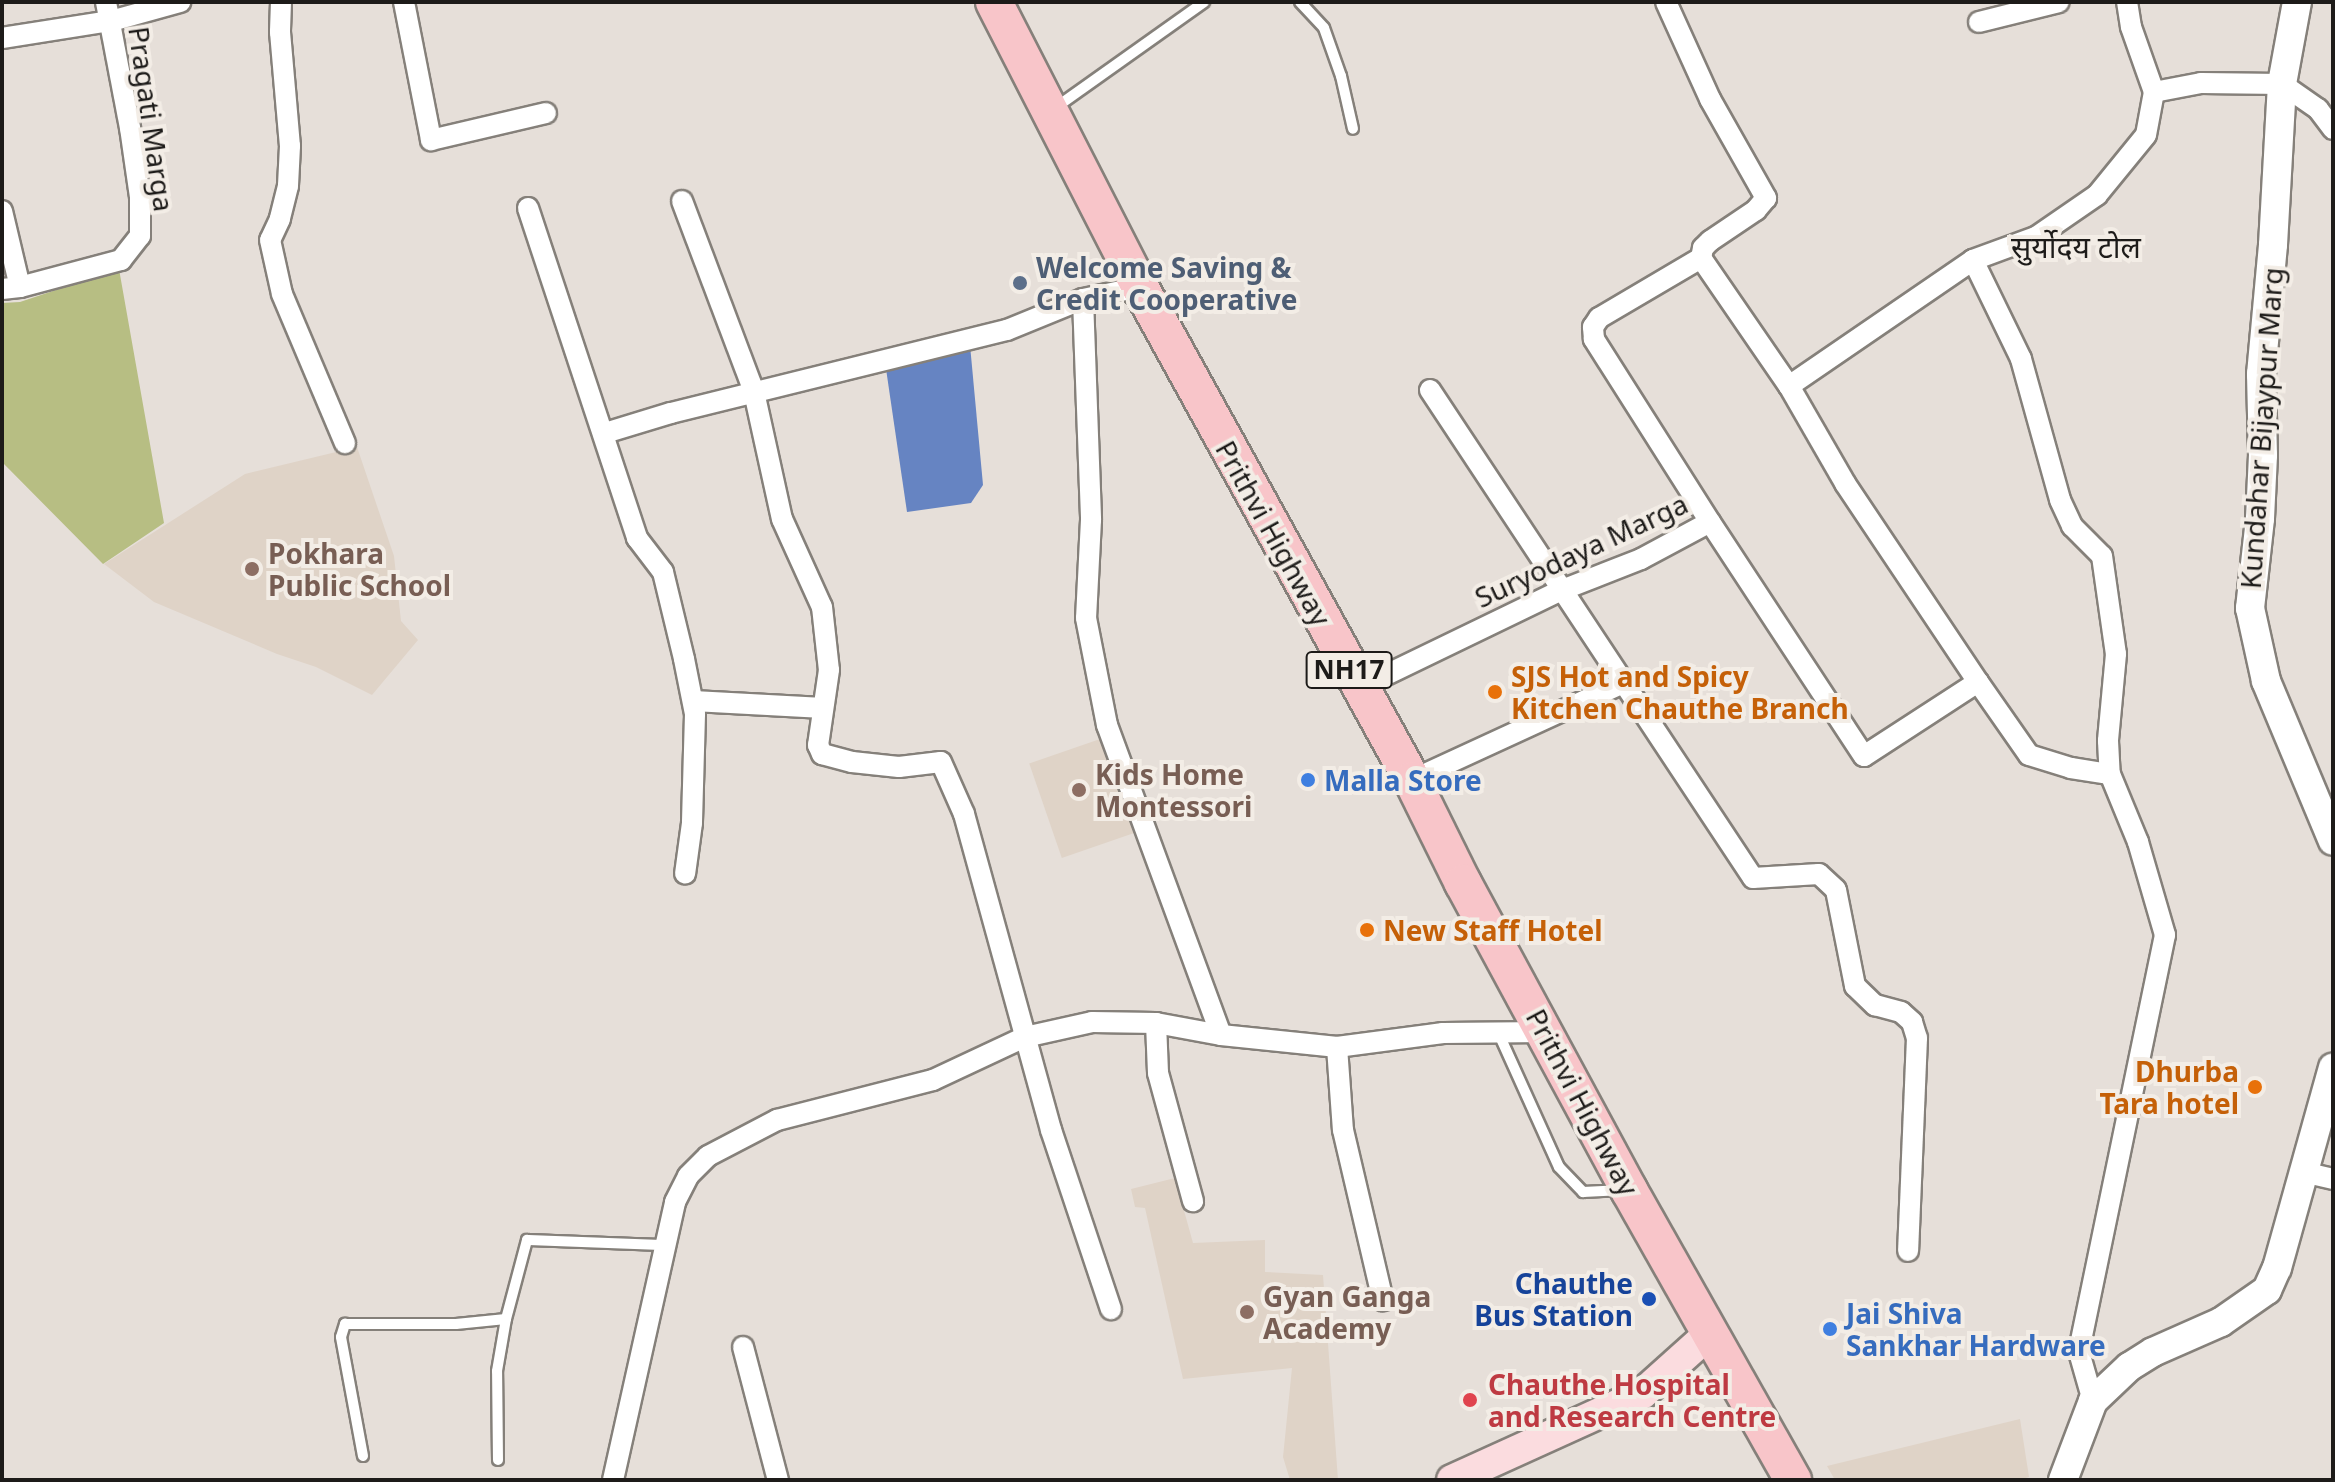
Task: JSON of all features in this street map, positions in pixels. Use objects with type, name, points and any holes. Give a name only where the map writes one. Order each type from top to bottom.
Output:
[{"type":"highway","name":"Prithvi Highway","points":[[994,2],[1140,287],[1412,780],[1463,883],[1629,1190],[1793,1480]]},
{"type":"main road","name":"Kundahar Bijaypur Marg","points":[[2297,2],[2282,84],[2273,245],[2261,374],[2263,455],[2260,519],[2250,608],[2266,681],[2333,841]]},
{"type":"main road","points":[[2063,1480],[2093,1401],[2129,1367],[2153,1352],[2221,1322],[2267,1290],[2277,1268],[2333,1068]]},
{"type":"main road","points":[[1452,1480],[1642,1394],[1710,1333]]},
{"type":"street","points":[[2,38],[108,11],[180,2]]},
{"type":"street","points":[[281,2],[280,32],[290,146],[288,186],[280,219],[270,240],[282,294],[345,443]]},
{"type":"street","points":[[404,2],[431,140],[546,113]]},
{"type":"street","points":[[1666,2],[1710,99],[1766,198],[1756,210],[1710,241],[1703,248],[1701,258],[1789,386],[1845,483],[2029,755],[2071,768],[2110,774]]},
{"type":"street","points":[[1979,22],[2059,2]]},
{"type":"street","points":[[1789,386],[1973,260],[2036,237],[2097,195],[2146,135],[2154,92],[2131,27],[2127,2]]},
{"type":"street","name":"Pragati Marga","points":[[11,288],[121,260],[140,236],[140,197],[108,11]]},
{"type":"street","points":[[2154,92],[2201,83],[2282,84],[2318,109],[2333,129]]},
{"type":"street","points":[[682,201],[754,392],[782,519],[822,607],[829,670],[818,745],[822,754],[899,767],[941,762],[964,814],[1051,1130],[1111,1309]]},
{"type":"street","points":[[528,208],[605,433],[637,538],[663,572],[694,701],[692,823],[685,874]]},
{"type":"street","points":[[2,211],[11,288]]},
{"type":"street","name":"Suryodaya Marga","points":[[1359,688],[1562,590],[1641,559],[1710,522],[1594,339],[1593,327],[1599,318],[1701,258]]},
{"type":"street","points":[[1973,260],[2021,359],[2060,500],[2072,526],[2102,556],[2116,654],[2108,741],[2110,774],[2138,842],[2165,935],[2079,1352],[2093,1401]]},
{"type":"street","points":[[605,433],[754,392],[1007,330],[1083,299],[1140,287]]},
{"type":"street","points":[[1083,299],[1091,520],[1086,618],[1107,725],[1221,1035]]},
{"type":"street","points":[[1430,390],[1753,878],[1819,874],[1836,890],[1855,986],[1875,1005],[1901,1012],[1912,1022],[1917,1038],[1908,1251]]},
{"type":"street","points":[[1710,522],[1864,756],[1978,682]]},
{"type":"street","points":[[1412,780],[1623,683]]},
{"type":"street","points":[[694,701],[823,708]]},
{"type":"street","points":[[613,1480],[675,1202],[688,1176],[708,1156],[777,1120],[933,1080],[1025,1037],[1092,1022],[1156,1023],[1221,1035],[1337,1047],[1443,1033],[1546,1032]]},
{"type":"street","points":[[1156,1023],[1158,1073],[1193,1201]]},
{"type":"street","points":[[1337,1047],[1343,1130],[1383,1300]]},
{"type":"street","points":[[2303,1172],[2333,1179]]},
{"type":"street","points":[[743,1347],[778,1480]]},
{"type":"lane","points":[[1050,111],[1204,2]]},
{"type":"lane","points":[[1300,2],[1324,28],[1341,76],[1353,129]]},
{"type":"lane","points":[[1498,1032],[1559,1167],[1583,1192],[1629,1190]]},
{"type":"lane","points":[[498,1460],[497,1371],[506,1319],[527,1240],[663,1245]]},
{"type":"lane","points":[[363,1456],[341,1337],[345,1324],[456,1324],[506,1319]]},
{"type":"shaded area","name":"Pokhara Public School","points":[[357,447],[394,556],[401,621],[418,640],[372,695],[316,667],[277,654],[154,602],[104,564],[245,474]]},
{"type":"shaded area","name":"Kids Home Montessori","points":[[1103,738],[1136,833],[1062,858],[1029,763]]},
{"type":"shaded area","name":"Gyan Ganga Academy","points":[[1175,1178],[1193,1243],[1265,1240],[1265,1272],[1323,1275],[1338,1480],[1290,1480],[1283,1457],[1292,1368],[1183,1379],[1145,1208],[1135,1207],[1131,1189]]},
{"type":"shaded area","points":[[2020,1419],[2029,1477],[2019,1480],[1835,1480],[1827,1466]]},
{"type":"green space","points":[[119,269],[164,523],[103,564],[2,462],[2,303],[20,302]]},
{"type":"water","points":[[970,345],[983,485],[971,503],[907,512],[885,362]]},
{"type":"place","name":"Welcome Saving & Credit Cooperative","points":[[1020,283]]},
{"type":"place","name":"Pokhara Public School","points":[[252,569]]},
{"type":"place","name":"SJS Hot and Spicy Kitchen Chauthe Branch","points":[[1495,692]]},
{"type":"place","name":"Malla Store","points":[[1308,780]]},
{"type":"place","name":"Kids Home Montessori","points":[[1079,790]]},
{"type":"place","name":"New Staff Hotel","points":[[1367,930]]},
{"type":"place","name":"Dhurba Tara hotel","points":[[2255,1087]]},
{"type":"place","name":"Chauthe Bus Station","points":[[1649,1299]]},
{"type":"place","name":"Gyan Ganga Academy","points":[[1247,1312]]},
{"type":"place","name":"Jai Shiva Sankhar Hardware","points":[[1830,1329]]},
{"type":"place","name":"Chauthe Hospital and Research Centre","points":[[1470,1400]]},
{"type":"district","name":"सुर्योदय टोल","points":[[2076,247]]}]
